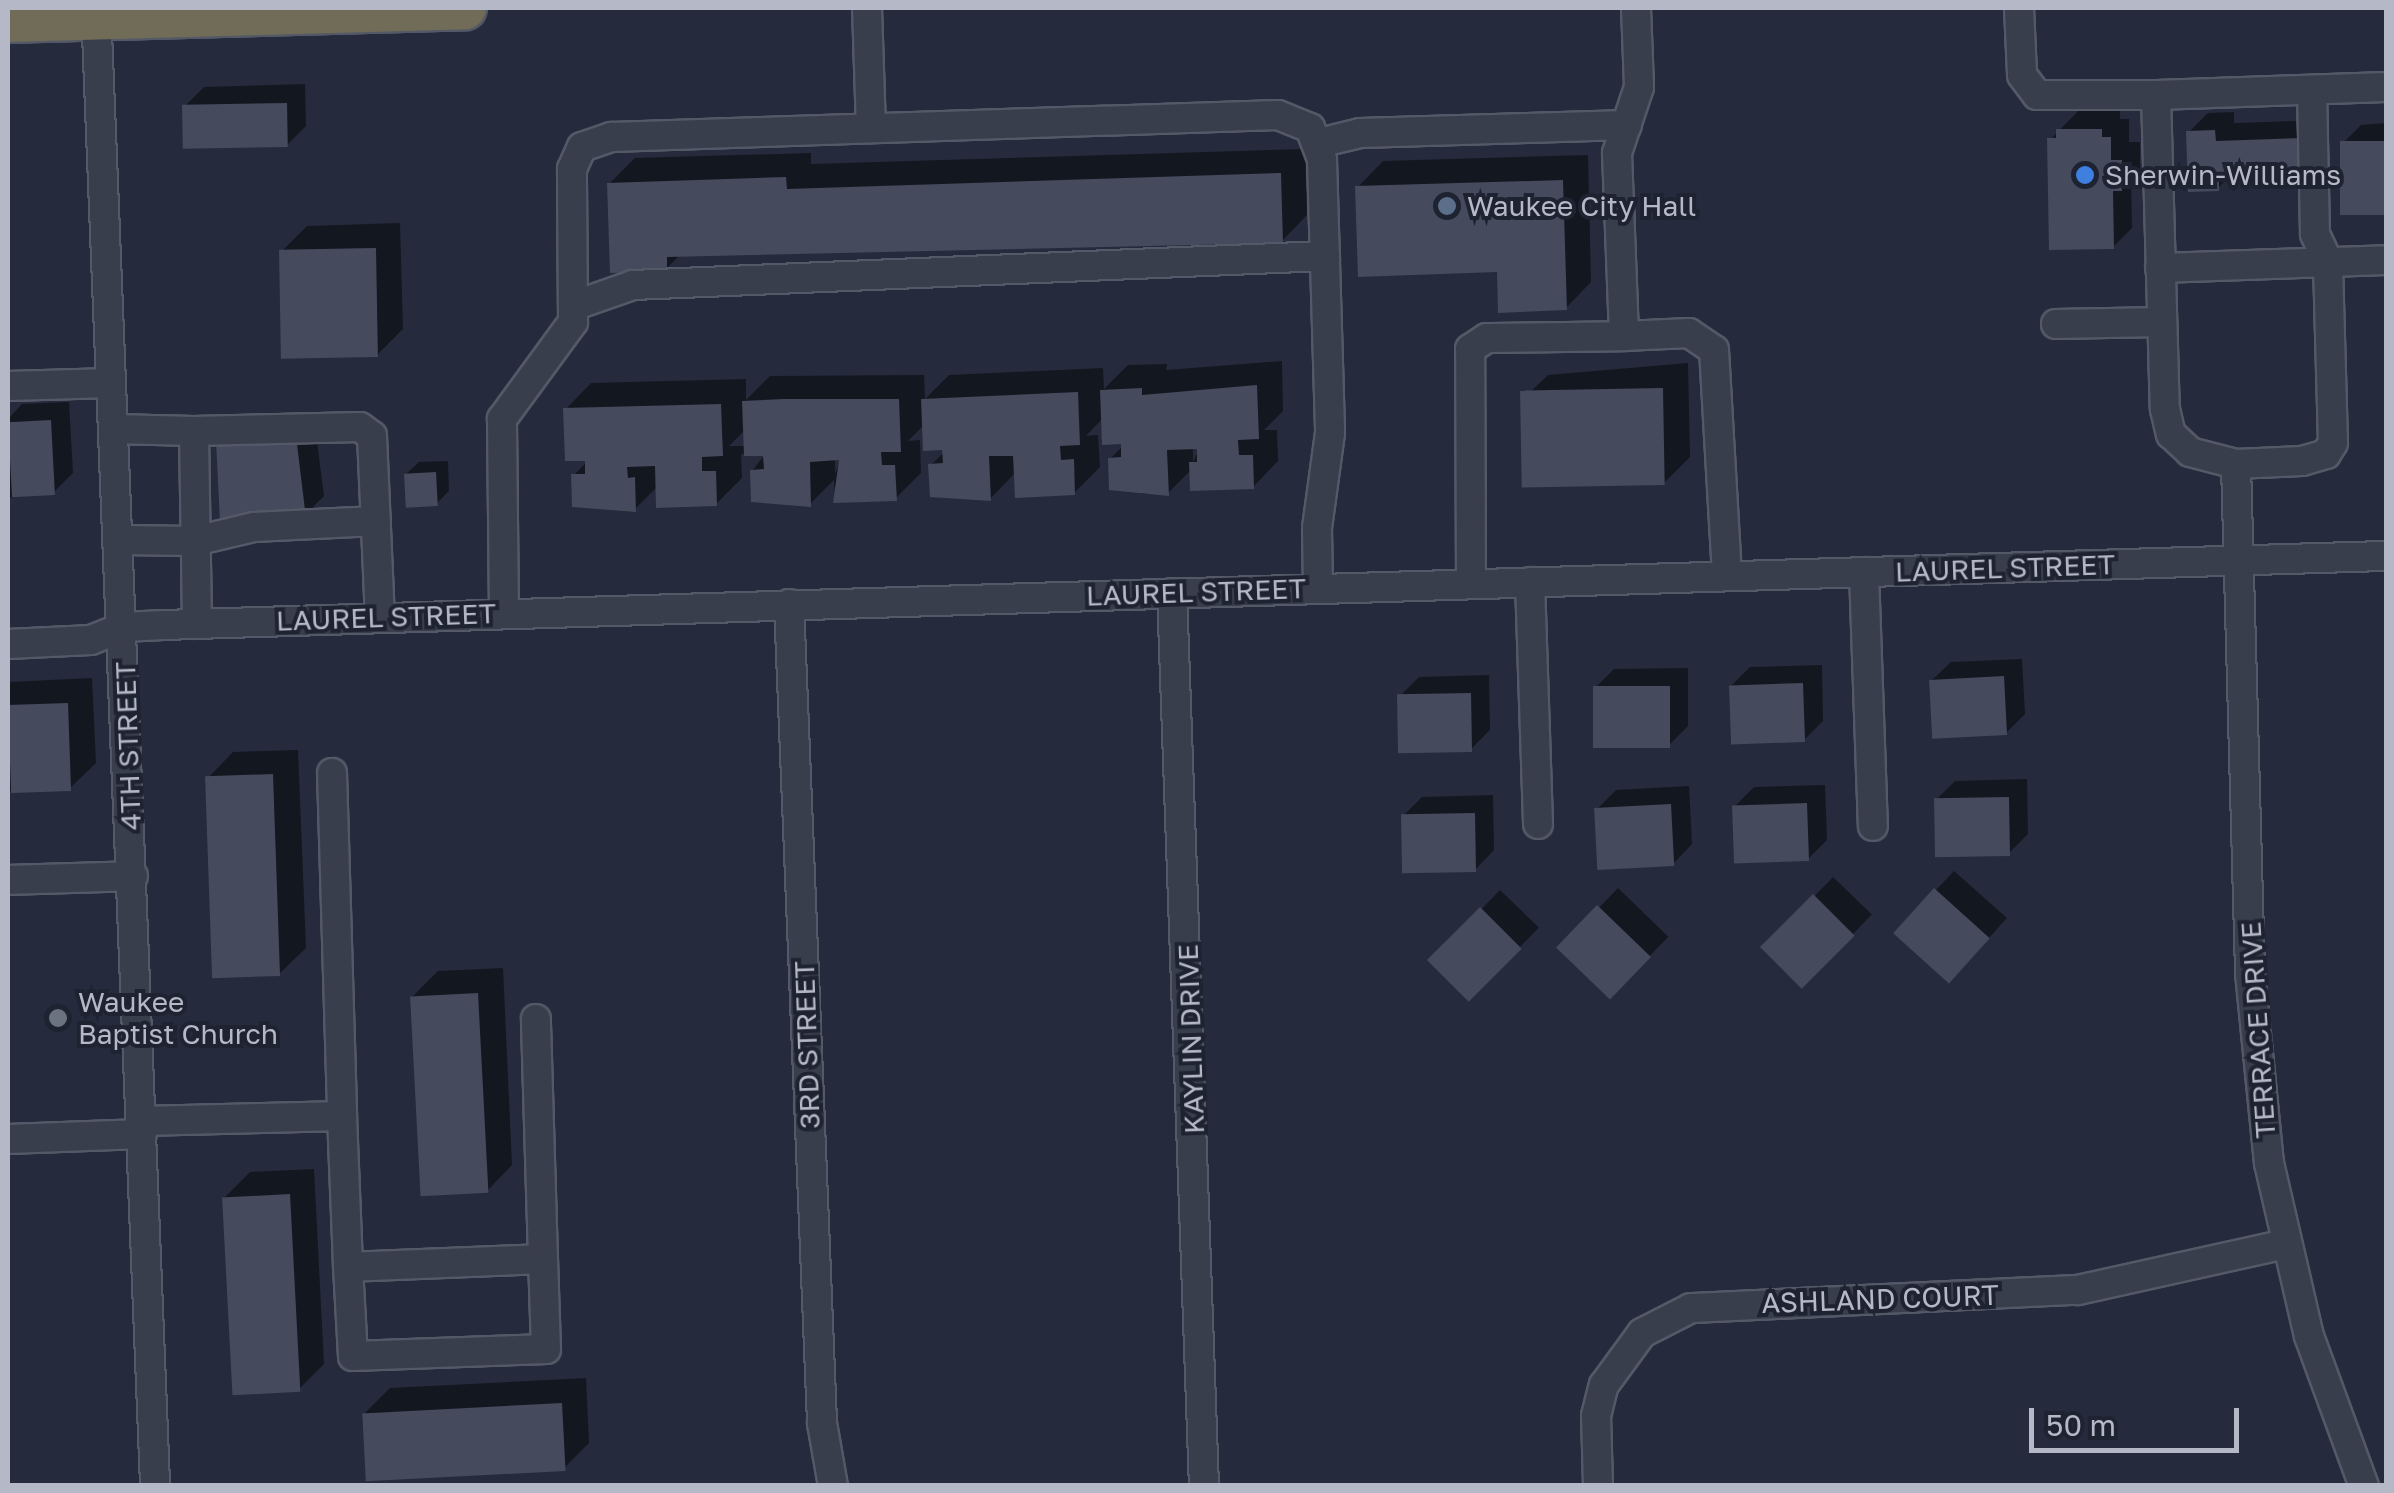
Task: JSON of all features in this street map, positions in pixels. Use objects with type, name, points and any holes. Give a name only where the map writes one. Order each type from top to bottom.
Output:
[{"type":"highway","points":[[8,21],[96,13],[466,8]]},
{"type":"street","points":[[867,8],[871,128]]},
{"type":"street","points":[[1624,336],[1617,153],[1639,87],[1636,8]]},
{"type":"street","points":[[2019,8],[2022,76],[2037,96],[2386,87]]},
{"type":"street","name":"4TH STREET","points":[[96,13],[121,540],[155,1486]]},
{"type":"street","points":[[2156,94],[2161,322],[2172,434],[2190,452],[2236,464],[2302,460],[2326,454],[2333,443],[2328,262],[2315,234],[2312,90]]},
{"type":"street","points":[[504,613],[502,418],[524,381],[562,342],[576,304],[572,170],[582,147],[611,137],[1278,115],[1298,118],[1319,144],[1330,433],[1317,528],[1318,588]]},
{"type":"street","points":[[1319,144],[1360,133],[1627,125]]},
{"type":"street","points":[[576,304],[634,285],[1325,256]]},
{"type":"street","points":[[2160,268],[2386,260]]},
{"type":"street","points":[[2056,324],[2161,322]]},
{"type":"street","points":[[1471,584],[1470,349],[1488,338],[1690,333],[1714,350],[1727,576]]},
{"type":"street","points":[[8,386],[111,383]]},
{"type":"street","points":[[114,429],[360,427],[372,436],[380,617]]},
{"type":"street","points":[[194,431],[197,624]]},
{"type":"street","name":"TERRACE DRIVE","points":[[2236,464],[2256,1060],[2285,1244],[2309,1336],[2364,1486]]},
{"type":"street","points":[[121,540],[195,540],[254,527],[376,521]]},
{"type":"street","name":"LAUREL STREET","points":[[8,644],[91,640],[124,626],[2386,556]]},
{"type":"street","points":[[1864,572],[1873,826]]},
{"type":"street","points":[[1530,582],[1538,824]]},
{"type":"street","name":"KAYLIN DRIVE","points":[[1172,593],[1204,1486]]},
{"type":"street","name":"3RD STREET","points":[[789,604],[822,1423],[833,1486]]},
{"type":"street","points":[[332,773],[353,1356],[546,1349],[536,1019]]},
{"type":"street","points":[[8,880],[133,876]]},
{"type":"street","points":[[8,1139],[342,1116]]},
{"type":"street","name":"ASHLAND COURT","points":[[1598,1486],[1596,1416],[1604,1385],[1642,1333],[1691,1308],[2078,1290],[2285,1244]]},
{"type":"street","points":[[348,1267],[543,1259]]},
{"type":"building","points":[[287,103],[288,147],[183,149],[182,105]]},
{"type":"building","name":"Sherwin-Williams","points":[[2056,129],[2102,129],[2102,137],[2111,137],[2111,160],[2122,160],[2122,191],[2113,191],[2114,249],[2049,250],[2047,138],[2056,138]]},
{"type":"building","points":[[2215,130],[2216,141],[2304,138],[2306,180],[2219,182],[2219,191],[2188,192],[2186,131]]},
{"type":"building","points":[[2340,141],[2386,141],[2386,215],[2340,215]]},
{"type":"building","points":[[1281,173],[1283,243],[667,257],[667,271],[610,273],[607,183],[786,177],[787,189]]},
{"type":"building","points":[[1563,180],[1567,310],[1498,313],[1497,272],[1358,277],[1355,186]]},
{"type":"building","points":[[376,248],[378,357],[281,359],[279,250]]},
{"type":"building","points":[[1257,385],[1259,439],[1238,440],[1239,455],[1253,455],[1254,489],[1190,491],[1189,462],[1197,462],[1197,449],[1167,450],[1169,496],[1109,490],[1108,458],[1121,457],[1121,444],[1102,445],[1100,390],[1142,388],[1142,395]]},
{"type":"building","points":[[1663,388],[1665,485],[1522,487],[1520,390]]},
{"type":"building","points":[[1078,392],[1080,445],[1060,446],[1061,460],[1074,459],[1075,495],[1015,498],[1013,456],[989,456],[991,501],[930,497],[928,464],[943,463],[942,450],[923,451],[921,399]]},
{"type":"building","points":[[899,399],[901,452],[881,452],[882,465],[895,465],[897,501],[833,503],[839,460],[810,462],[811,507],[751,502],[750,470],[764,469],[763,456],[744,456],[742,401]]},
{"type":"building","points":[[721,404],[723,456],[702,457],[702,471],[716,471],[717,506],[656,508],[655,466],[627,467],[628,478],[635,477],[636,512],[572,507],[571,474],[585,474],[585,461],[565,461],[563,408]]},
{"type":"building","points":[[51,420],[55,495],[12,497],[8,422]]},
{"type":"building","points":[[274,437],[274,445],[297,444],[306,518],[220,522],[216,440]]},
{"type":"building","points":[[436,472],[438,506],[406,508],[404,474]]},
{"type":"building","points":[[2004,676],[2007,735],[1932,739],[1929,680]]},
{"type":"building","points":[[1803,683],[1805,742],[1731,745],[1729,686]]},
{"type":"building","points":[[1593,686],[1670,686],[1670,748],[1593,748]]},
{"type":"building","points":[[1471,693],[1472,752],[1398,753],[1397,694]]},
{"type":"building","points":[[68,703],[71,791],[11,793],[8,705]]},
{"type":"building","points":[[273,774],[280,976],[212,978],[205,776]]},
{"type":"building","points":[[2009,797],[2010,856],[1935,857],[1934,798]]},
{"type":"building","points":[[1807,803],[1809,861],[1734,864],[1732,806]]},
{"type":"building","points":[[1671,804],[1674,866],[1597,870],[1594,808]]},
{"type":"building","points":[[1475,813],[1476,872],[1402,873],[1401,814]]},
{"type":"building","points":[[1934,888],[1990,938],[1949,984],[1893,933]]},
{"type":"building","points":[[1813,894],[1855,936],[1802,989],[1760,947]]},
{"type":"building","points":[[1597,905],[1651,957],[1610,1000],[1556,947]]},
{"type":"building","points":[[1480,907],[1522,949],[1469,1002],[1427,960]]},
{"type":"building","points":[[478,993],[488,1193],[421,1196],[410,997]]},
{"type":"building","points":[[290,1194],[300,1392],[232,1395],[222,1198]]},
{"type":"building","points":[[562,1403],[566,1471],[366,1481],[362,1413]]},
{"type":"place","name":"Sherwin-Williams","points":[[2085,175]]},
{"type":"place","name":"Waukee City Hall","points":[[1447,206]]},
{"type":"place","name":"Waukee Baptist Church","points":[[58,1018]]}]
